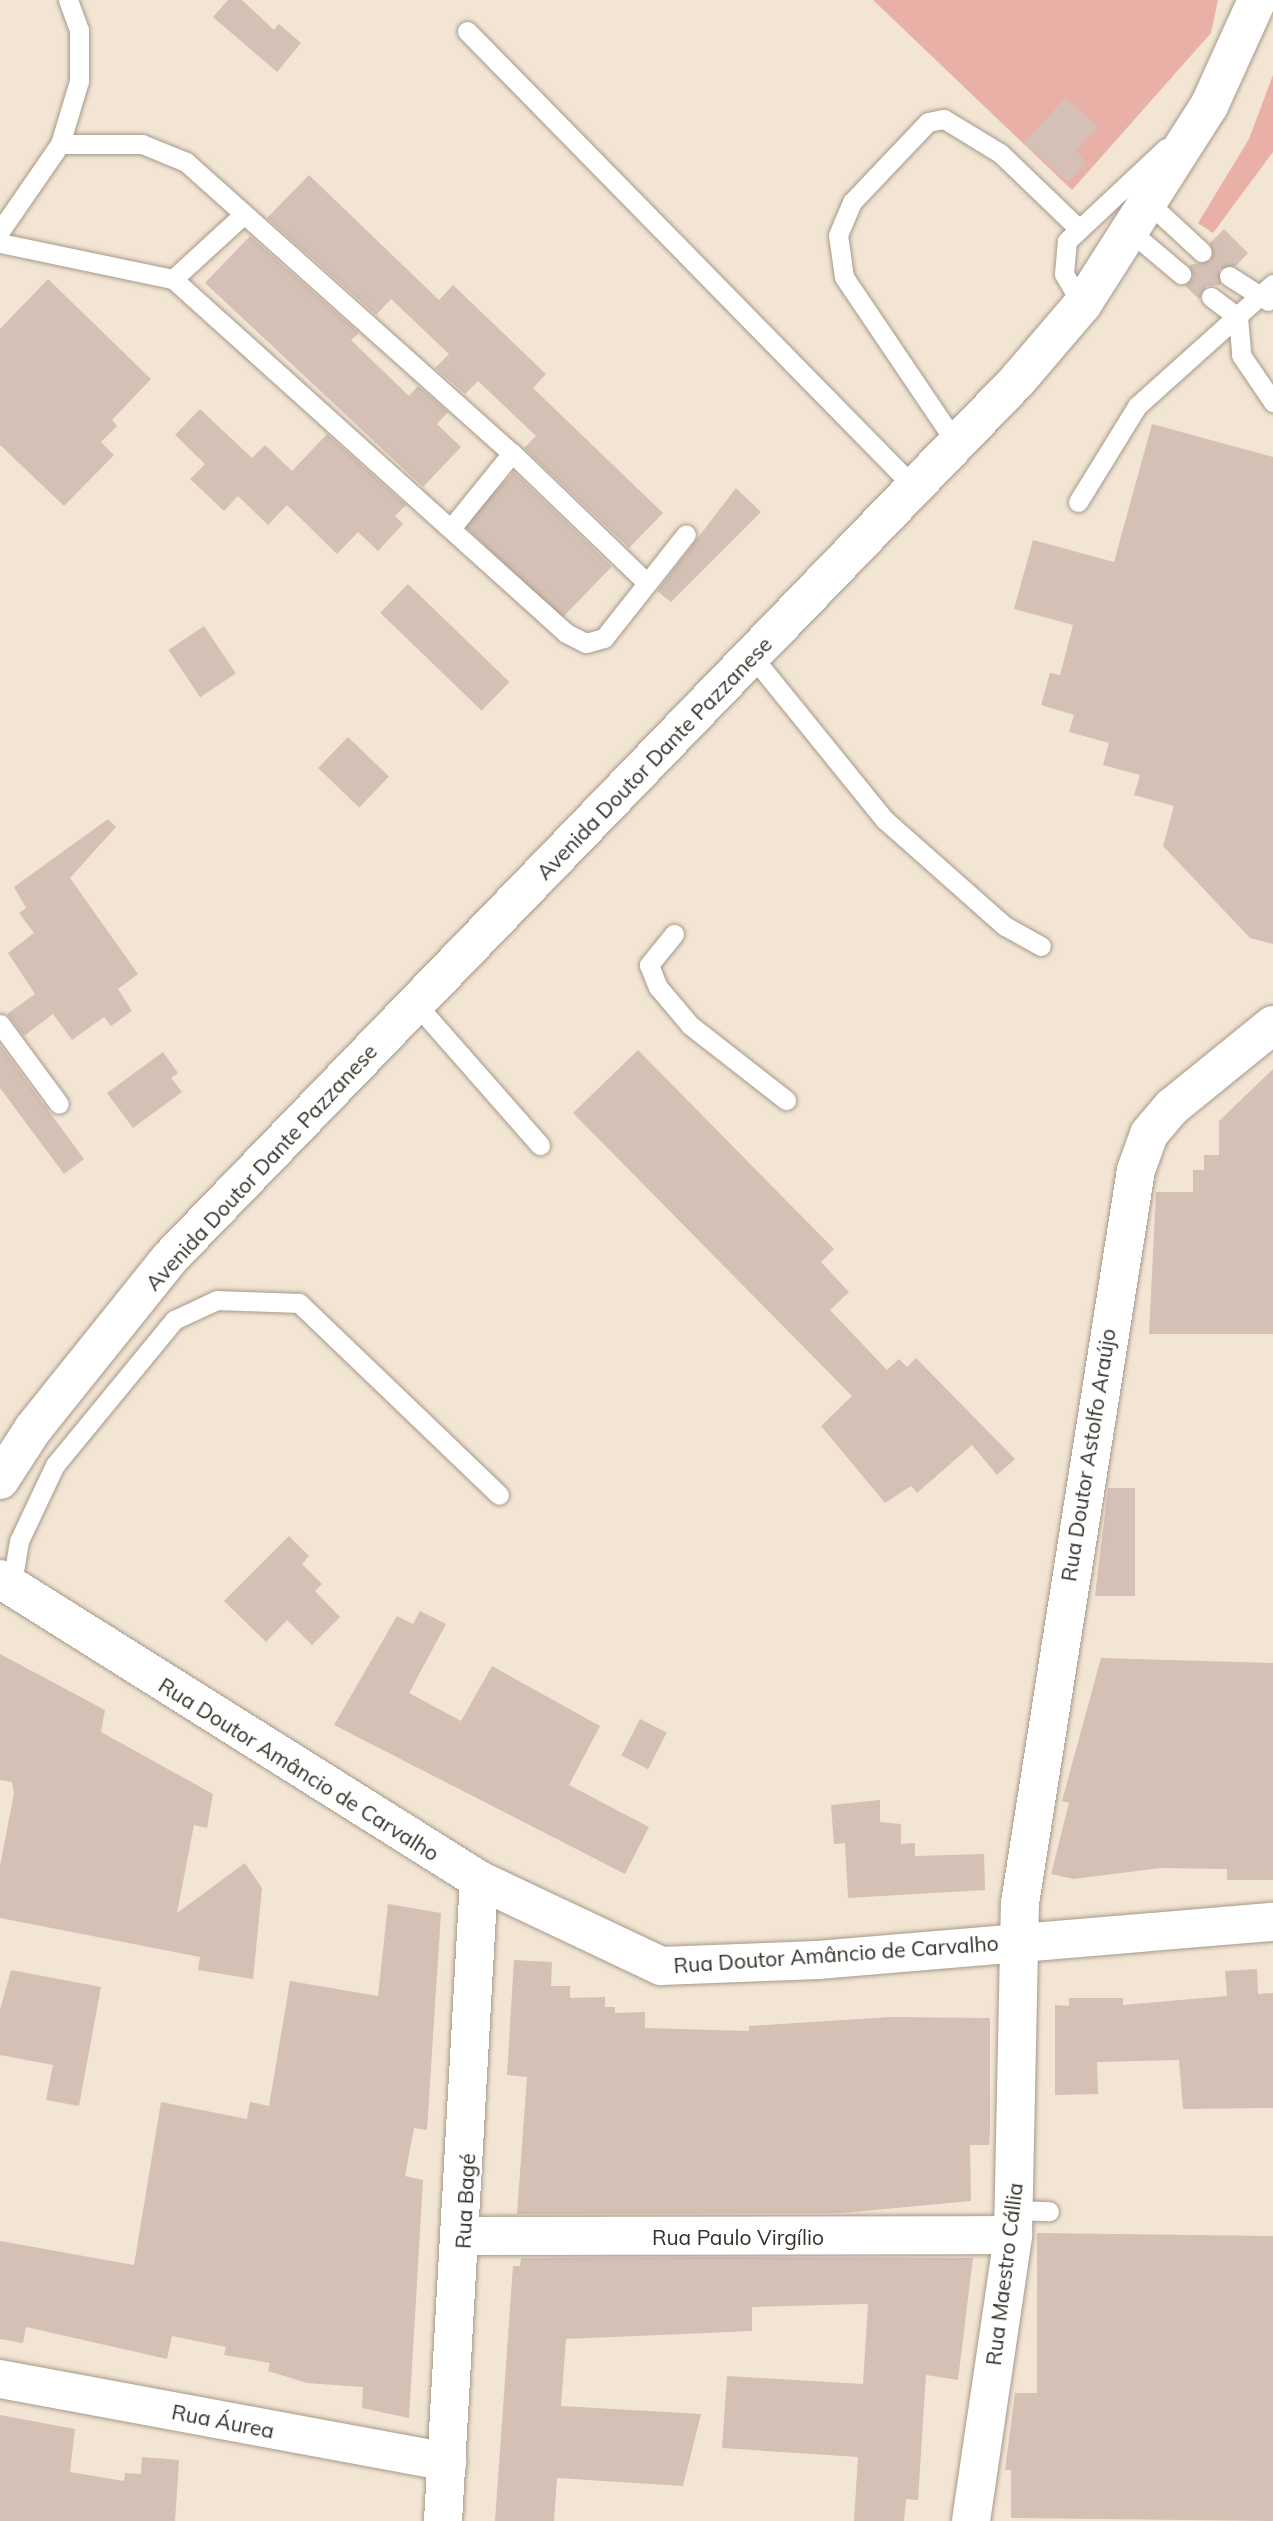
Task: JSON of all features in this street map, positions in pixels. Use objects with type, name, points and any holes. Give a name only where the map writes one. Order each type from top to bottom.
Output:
[{"type":"street","name":"Avenida Doutor Dante Pazzanese","points":[[0,1480],[33,1429],[170,1258],[914,487],[1082,305],[1209,106],[1257,0]]},
{"type":"street","name":"Rua Doutor Astolfo Araújo","points":[[1021,1942],[1020,1903],[1136,1170],[1149,1134],[1172,1107],[1273,1025]]},
{"type":"street","name":"Rua Doutor Amâncio de Carvalho","points":[[6,1585],[479,1880],[661,1966],[1273,1922]]},
{"type":"street","name":"Rua Bagé","points":[[443,2521],[464,2236],[479,1880]]},
{"type":"street","name":"Rua Maestro Cállia","points":[[971,2521],[1026,2219],[1021,1942]]},
{"type":"street","name":"Rua Paulo Virgílio","points":[[464,2236],[1026,2219]]},
{"type":"street","name":"Rua Áurea","points":[[0,2379],[447,2462]]},
{"type":"lane","points":[[0,231],[60,144],[79,81],[79,30],[68,0]]},
{"type":"lane","points":[[467,31],[914,487]]},
{"type":"lane","points":[[1082,305],[1063,257],[1077,228],[1209,106]]},
{"type":"lane","points":[[956,443],[844,277],[838,234],[852,202],[928,122],[944,119],[1000,153],[1077,228]]},
{"type":"lane","points":[[60,144],[142,144],[186,162],[512,453],[647,583]]},
{"type":"lane","points":[[173,279],[244,214]]},
{"type":"lane","points":[[1140,217],[1202,252]]},
{"type":"lane","points":[[1140,217],[1181,274]]},
{"type":"lane","points":[[0,243],[173,279],[452,527],[566,633],[586,643],[604,638],[686,534]]},
{"type":"lane","points":[[1229,276],[1265,301]]},
{"type":"lane","points":[[1078,502],[1137,406],[1238,317],[1265,301],[1273,284]]},
{"type":"lane","points":[[1211,297],[1238,317],[1241,355],[1273,402]]},
{"type":"lane","points":[[452,527],[512,453]]},
{"type":"lane","points":[[752,656],[885,820],[1004,926],[1041,946]]},
{"type":"lane","points":[[674,934],[649,965],[658,987],[690,1024],[786,1100]]},
{"type":"lane","points":[[416,1004],[540,1145]]},
{"type":"lane","points":[[0,1024],[58,1104]]},
{"type":"lane","points":[[6,1585],[19,1541],[55,1465],[174,1320],[217,1300],[299,1303],[499,1495]]},
{"type":"shaded area","points":[[873,0],[1218,0],[1211,33],[1072,190]]},
{"type":"shaded area","points":[[1273,75],[1273,152],[1213,233],[1198,223],[1249,139]]},
{"type":"building","points":[[228,0],[242,0],[274,30],[279,24],[301,43],[277,72],[213,17]]},
{"type":"building","points":[[1066,97],[1098,127],[1076,150],[1086,163],[1068,182],[1024,143]]},
{"type":"building","points":[[309,175],[439,300],[453,285],[546,374],[533,388],[663,513],[629,548],[524,448],[536,436],[478,381],[465,394],[435,368],[449,354],[391,299],[376,315],[267,218]]},
{"type":"building","points":[[1224,229],[1248,253],[1236,266],[1219,269],[1221,285],[1206,286],[1199,299],[1185,286],[1193,277],[1189,265],[1210,261],[1210,243]]},
{"type":"building","points":[[250,236],[359,333],[351,340],[409,396],[418,386],[448,412],[437,424],[461,447],[423,487],[205,283]]},
{"type":"building","points":[[48,279],[151,379],[112,420],[117,426],[101,442],[114,455],[64,506],[0,445],[0,329]]},
{"type":"building","points":[[200,409],[252,458],[265,445],[292,471],[327,434],[406,505],[395,516],[403,524],[378,551],[358,532],[337,554],[287,505],[268,525],[238,496],[224,511],[190,479],[205,464],[175,435]]},
{"type":"building","points":[[1152,424],[1273,457],[1273,944],[1250,938],[1163,846],[1174,806],[1134,795],[1140,775],[1103,765],[1109,743],[1069,732],[1074,715],[1041,705],[1050,673],[1060,675],[1073,625],[1014,609],[1033,540],[1114,562]]},
{"type":"building","points":[[514,472],[612,566],[561,619],[463,525]]},
{"type":"building","points":[[736,488],[761,512],[671,602],[657,591]]},
{"type":"building","points":[[408,584],[509,682],[482,711],[380,613]]},
{"type":"building","points":[[204,626],[236,673],[200,697],[168,650]]},
{"type":"building","points":[[348,737],[389,777],[359,808],[318,768]]},
{"type":"building","points":[[108,819],[116,827],[70,878],[138,974],[118,989],[132,1011],[111,1026],[104,1017],[72,1040],[53,1014],[24,1036],[7,1014],[35,994],[8,953],[34,933],[19,913],[26,908],[14,887]]},
{"type":"building","points":[[0,1045],[84,1159],[64,1174],[0,1088]]},
{"type":"building","points":[[638,1050],[834,1249],[821,1262],[849,1292],[830,1310],[887,1370],[899,1359],[907,1367],[916,1358],[1015,1459],[997,1475],[972,1445],[917,1493],[911,1486],[885,1503],[821,1426],[852,1396],[573,1113]]},
{"type":"building","points":[[163,1052],[178,1073],[171,1078],[182,1092],[133,1128],[107,1093]]},
{"type":"building","points":[[1273,1069],[1273,1334],[1149,1334],[1156,1192],[1193,1192],[1193,1170],[1204,1170],[1204,1155],[1219,1155],[1219,1121]]},
{"type":"building","points":[[1108,1488],[1135,1488],[1135,1596],[1095,1596]]},
{"type":"building","points":[[289,1536],[309,1556],[302,1564],[322,1584],[315,1591],[340,1617],[312,1645],[287,1620],[266,1642],[224,1601]]},
{"type":"building","points":[[420,1611],[446,1624],[409,1693],[461,1721],[492,1666],[600,1726],[569,1785],[649,1827],[625,1874],[334,1725],[397,1616],[413,1624]]},
{"type":"building","points":[[0,1654],[105,1710],[101,1732],[213,1794],[207,1828],[194,1825],[177,1913],[245,1863],[262,1888],[253,1979],[198,1970],[200,1957],[0,1918],[0,1866],[14,1793],[12,1782],[0,1780]]},
{"type":"building","points":[[1101,1658],[1273,1663],[1273,1880],[1227,1880],[1227,1869],[1160,1868],[1074,1879],[1051,1874],[1069,1803],[1062,1801]]},
{"type":"building","points":[[640,1719],[667,1733],[648,1769],[621,1756]]},
{"type":"building","points":[[880,1800],[880,1822],[901,1824],[901,1844],[915,1843],[915,1856],[984,1854],[985,1890],[848,1898],[845,1843],[834,1844],[831,1805]]},
{"type":"building","points":[[388,1904],[441,1913],[427,2130],[414,2128],[405,2176],[423,2180],[409,2418],[362,2408],[363,2387],[307,2383],[268,2371],[270,2363],[224,2355],[226,2347],[172,2336],[167,2359],[26,2327],[23,2343],[0,2339],[0,2241],[134,2265],[161,2102],[247,2119],[250,2102],[269,2106],[290,1981],[378,1996]]},
{"type":"building","points":[[514,1960],[552,1962],[551,1986],[570,1986],[570,1998],[605,1997],[605,2007],[615,2007],[615,2013],[645,2012],[645,2028],[749,2031],[749,2026],[890,2017],[990,2018],[989,2145],[970,2145],[971,2201],[842,2213],[517,2214],[527,2077],[507,2075]]},
{"type":"building","points":[[1257,1969],[1258,1994],[1273,1993],[1273,2108],[1183,2109],[1179,2060],[1097,2062],[1098,2094],[1055,2095],[1055,2005],[1069,2006],[1069,1998],[1123,1998],[1123,2005],[1227,1996],[1225,1971]]},
{"type":"building","points":[[11,1970],[101,1987],[79,2106],[46,2100],[53,2065],[0,2055],[0,2010]]},
{"type":"building","points":[[1037,2233],[1273,2236],[1273,2521],[1011,2518],[1011,2470],[1005,2470],[1015,2393],[1037,2393]]},
{"type":"building","points":[[521,2258],[973,2258],[958,2380],[926,2375],[918,2500],[906,2499],[904,2521],[854,2521],[858,2457],[722,2448],[727,2376],[863,2384],[868,2304],[859,2304],[752,2307],[752,2331],[566,2339],[561,2406],[701,2414],[683,2486],[557,2478],[554,2521],[495,2521],[513,2266],[520,2266]]},
{"type":"building","points":[[0,2415],[75,2429],[70,2472],[124,2481],[125,2473],[141,2474],[142,2457],[179,2460],[175,2521],[0,2521]]}]
